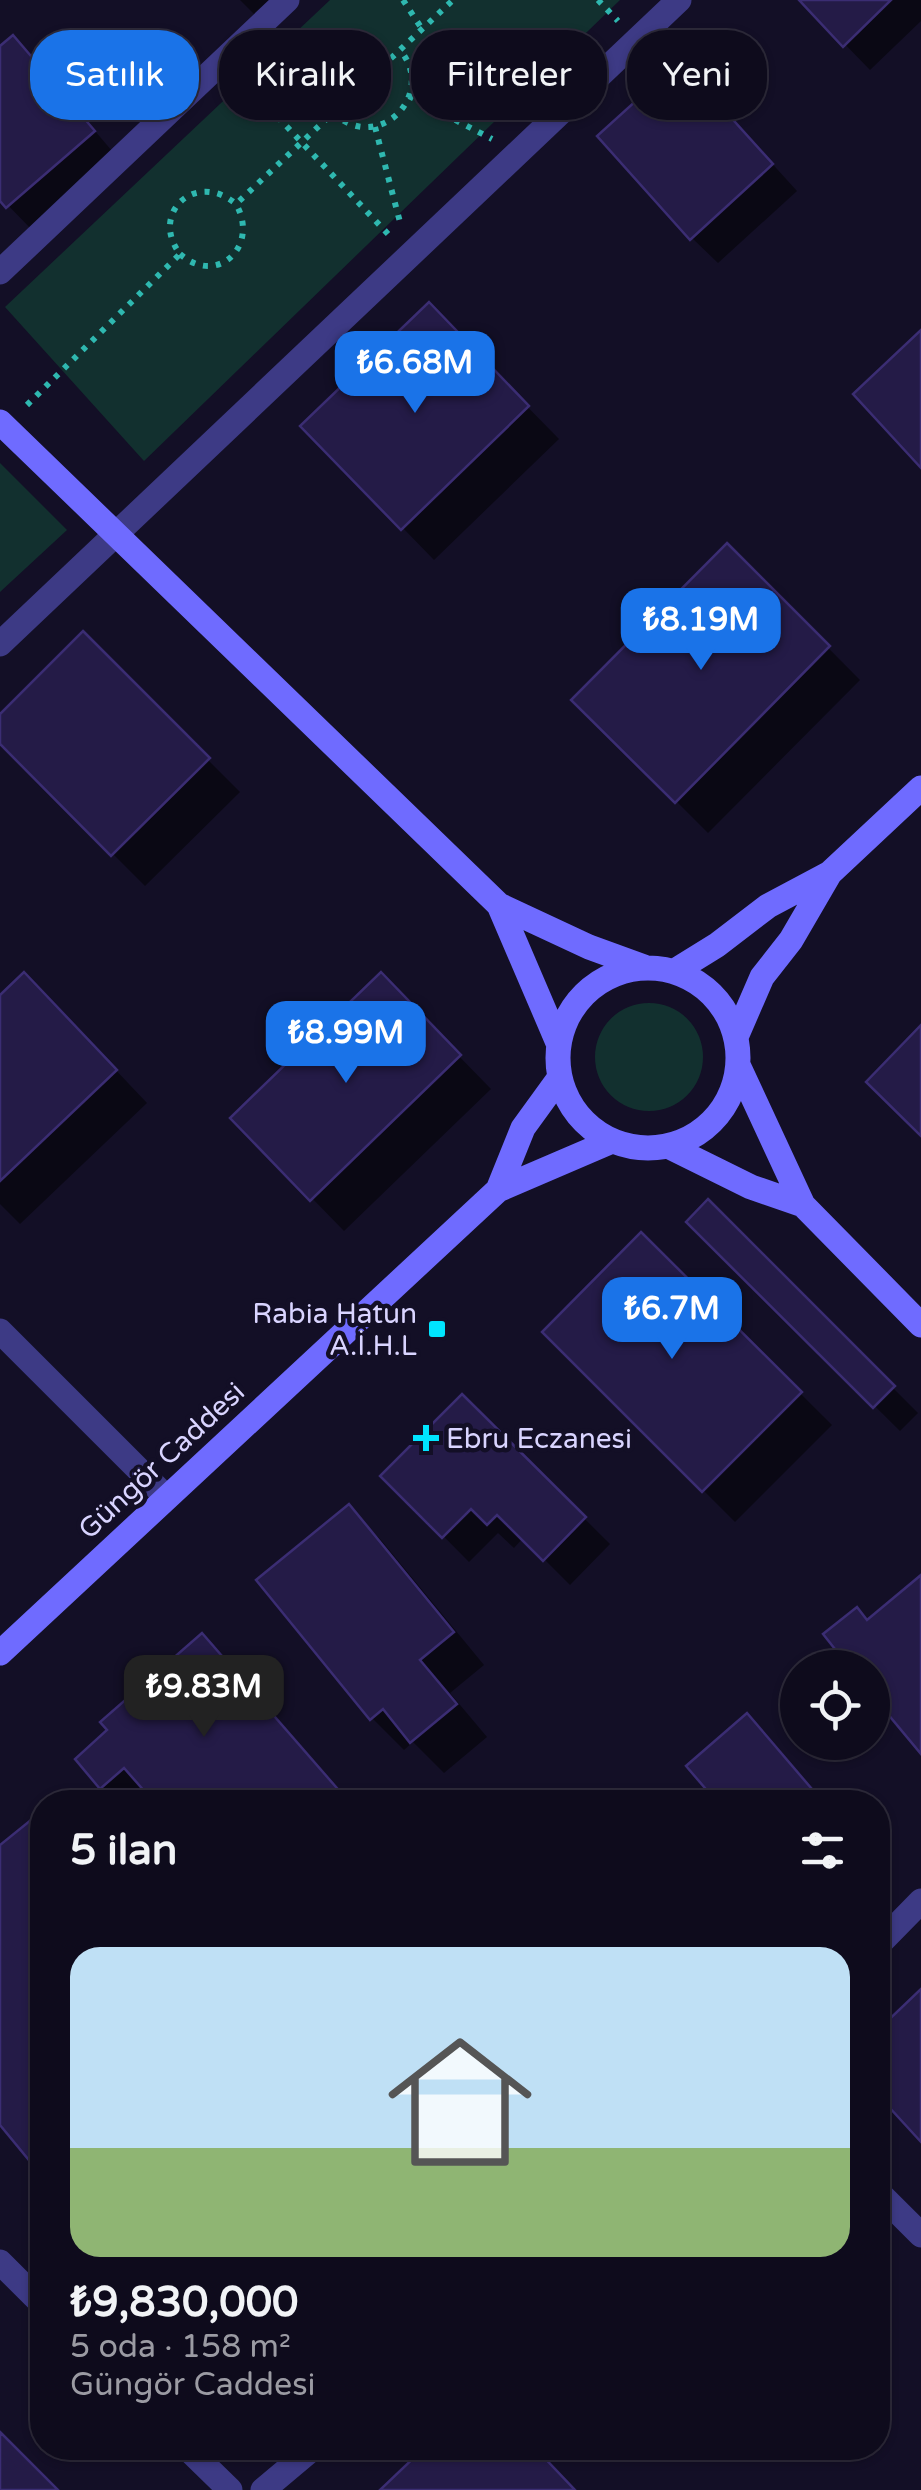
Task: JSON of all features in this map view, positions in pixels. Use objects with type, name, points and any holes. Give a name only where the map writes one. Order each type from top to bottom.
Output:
[{"type":"main road","points":[[2,425],[499,904],[589,947],[644,967],[674,971],[702,985],[724,1008],[736,1037],[738,1065],[731,1093],[716,1117],[694,1136],[668,1146],[640,1148],[612,1141],[588,1126],[570,1103],[560,1077],[558,1046],[499,904]]},
{"type":"main road","points":[[674,971],[717,945],[768,906],[830,873],[921,788]]},
{"type":"main road","points":[[736,1037],[762,977],[791,940],[830,873]]},
{"type":"main road","points":[[558,1046],[568,1015],[587,991],[614,974],[644,967]]},
{"type":"main road","points":[[738,1065],[803,1205],[921,1325]]},
{"type":"main road","points":[[498,1190],[523,1128],[560,1077]]},
{"type":"main road","points":[[498,1190],[612,1141]]},
{"type":"main road","points":[[668,1146],[751,1187],[803,1205]]},
{"type":"main road","name":"Güngör Caddesi","points":[[0,1654],[165,1496],[498,1190]]},
{"type":"street","points":[[256,30],[288,0]]},
{"type":"street","points":[[0,644],[679,0]]},
{"type":"street","points":[[0,272],[219,65]]},
{"type":"street","points":[[0,1331],[165,1496]]},
{"type":"street","points":[[890,1933],[921,1901]]},
{"type":"street","points":[[890,2204],[921,2236]]},
{"type":"street","points":[[0,2262],[30,2292]]},
{"type":"street","points":[[199,2460],[230,2490]]},
{"type":"street","points":[[263,2490],[298,2460]]},
{"type":"path","points":[[404,0],[422,29]]},
{"type":"path","points":[[391,58],[453,0]]},
{"type":"path","points":[[341,120],[347,126],[375,126],[393,120],[409,96],[411,76],[407,58],[400,50]]},
{"type":"path","points":[[409,96],[517,153]]},
{"type":"path","points":[[280,120],[408,256]]},
{"type":"path","points":[[236,204],[326,120]]},
{"type":"path","points":[[375,126],[408,256]]},
{"type":"path","points":[[202,190],[226,195],[236,204],[242,214],[244,238],[230,258],[209,266],[196,264],[180,254],[171,240],[169,226],[179,203],[202,190]]},
{"type":"path","points":[[2,425],[180,254]]},
{"type":"green space","points":[[330,0],[620,0],[589,30],[411,30],[411,120],[496,120],[144,461],[5,307],[219,105],[219,120],[391,120],[391,30],[298,30]]},
{"type":"green space","points":[[0,463],[67,530],[0,592]]},
{"type":"green space","points":[[649,1003],[670,1007],[687,1019],[699,1036],[703,1057],[699,1078],[687,1095],[670,1107],[649,1111],[628,1107],[611,1095],[599,1078],[595,1057],[599,1036],[611,1019],[628,1007]]},
{"type":"building","points":[[799,0],[891,0],[843,47]]},
{"type":"building","points":[[13,35],[30,55],[30,120],[86,120],[95,131],[6,208],[0,201],[0,46]]},
{"type":"building","points":[[627,109],[627,120],[733,120],[773,164],[690,240],[597,136]]},
{"type":"building","points":[[429,302],[529,406],[401,530],[300,426]]},
{"type":"building","points":[[921,330],[921,468],[853,394]]},
{"type":"building","points":[[727,543],[830,646],[675,803],[571,700]]},
{"type":"building","points":[[83,631],[210,758],[111,856],[0,744],[0,714]]},
{"type":"building","points":[[24,972],[117,1070],[0,1181],[0,995]]},
{"type":"building","points":[[381,972],[461,1055],[310,1201],[230,1118]]},
{"type":"building","points":[[921,1025],[921,1136],[866,1082]]},
{"type":"building","points":[[708,1199],[895,1386],[873,1408],[686,1222]]},
{"type":"building","points":[[641,1232],[802,1392],[702,1492],[542,1332]]},
{"type":"building","points":[[462,1394],[586,1517],[543,1561],[497,1515],[487,1525],[471,1509],[442,1538],[380,1476]]},
{"type":"building","points":[[349,1504],[454,1632],[420,1660],[457,1704],[410,1743],[383,1709],[370,1720],[256,1580]]},
{"type":"building","points":[[921,1575],[921,1754],[890,1717],[890,1650],[836,1650],[823,1634],[857,1607],[867,1620]]},
{"type":"building","points":[[202,1633],[339,1790],[143,1790],[124,1768],[100,1789],[75,1759],[107,1730],[100,1722]]},
{"type":"building","points":[[747,1713],[780,1752],[780,1760],[787,1760],[813,1790],[707,1790],[686,1766]]},
{"type":"building","points":[[30,1821],[30,2161],[0,2125],[0,1845]]},
{"type":"building","points":[[921,1989],[921,2142],[890,2108],[890,2019]]},
{"type":"building","points":[[0,2432],[58,2490],[0,2490]]},
{"type":"building","points":[[411,2460],[546,2460],[575,2490],[380,2490]]},
{"type":"place","name":"Rabia Hatun A.İ.H.L","points":[[437,1329]]},
{"type":"place","name":"Ebru Eczanesi","points":[[426,1438]]}]
